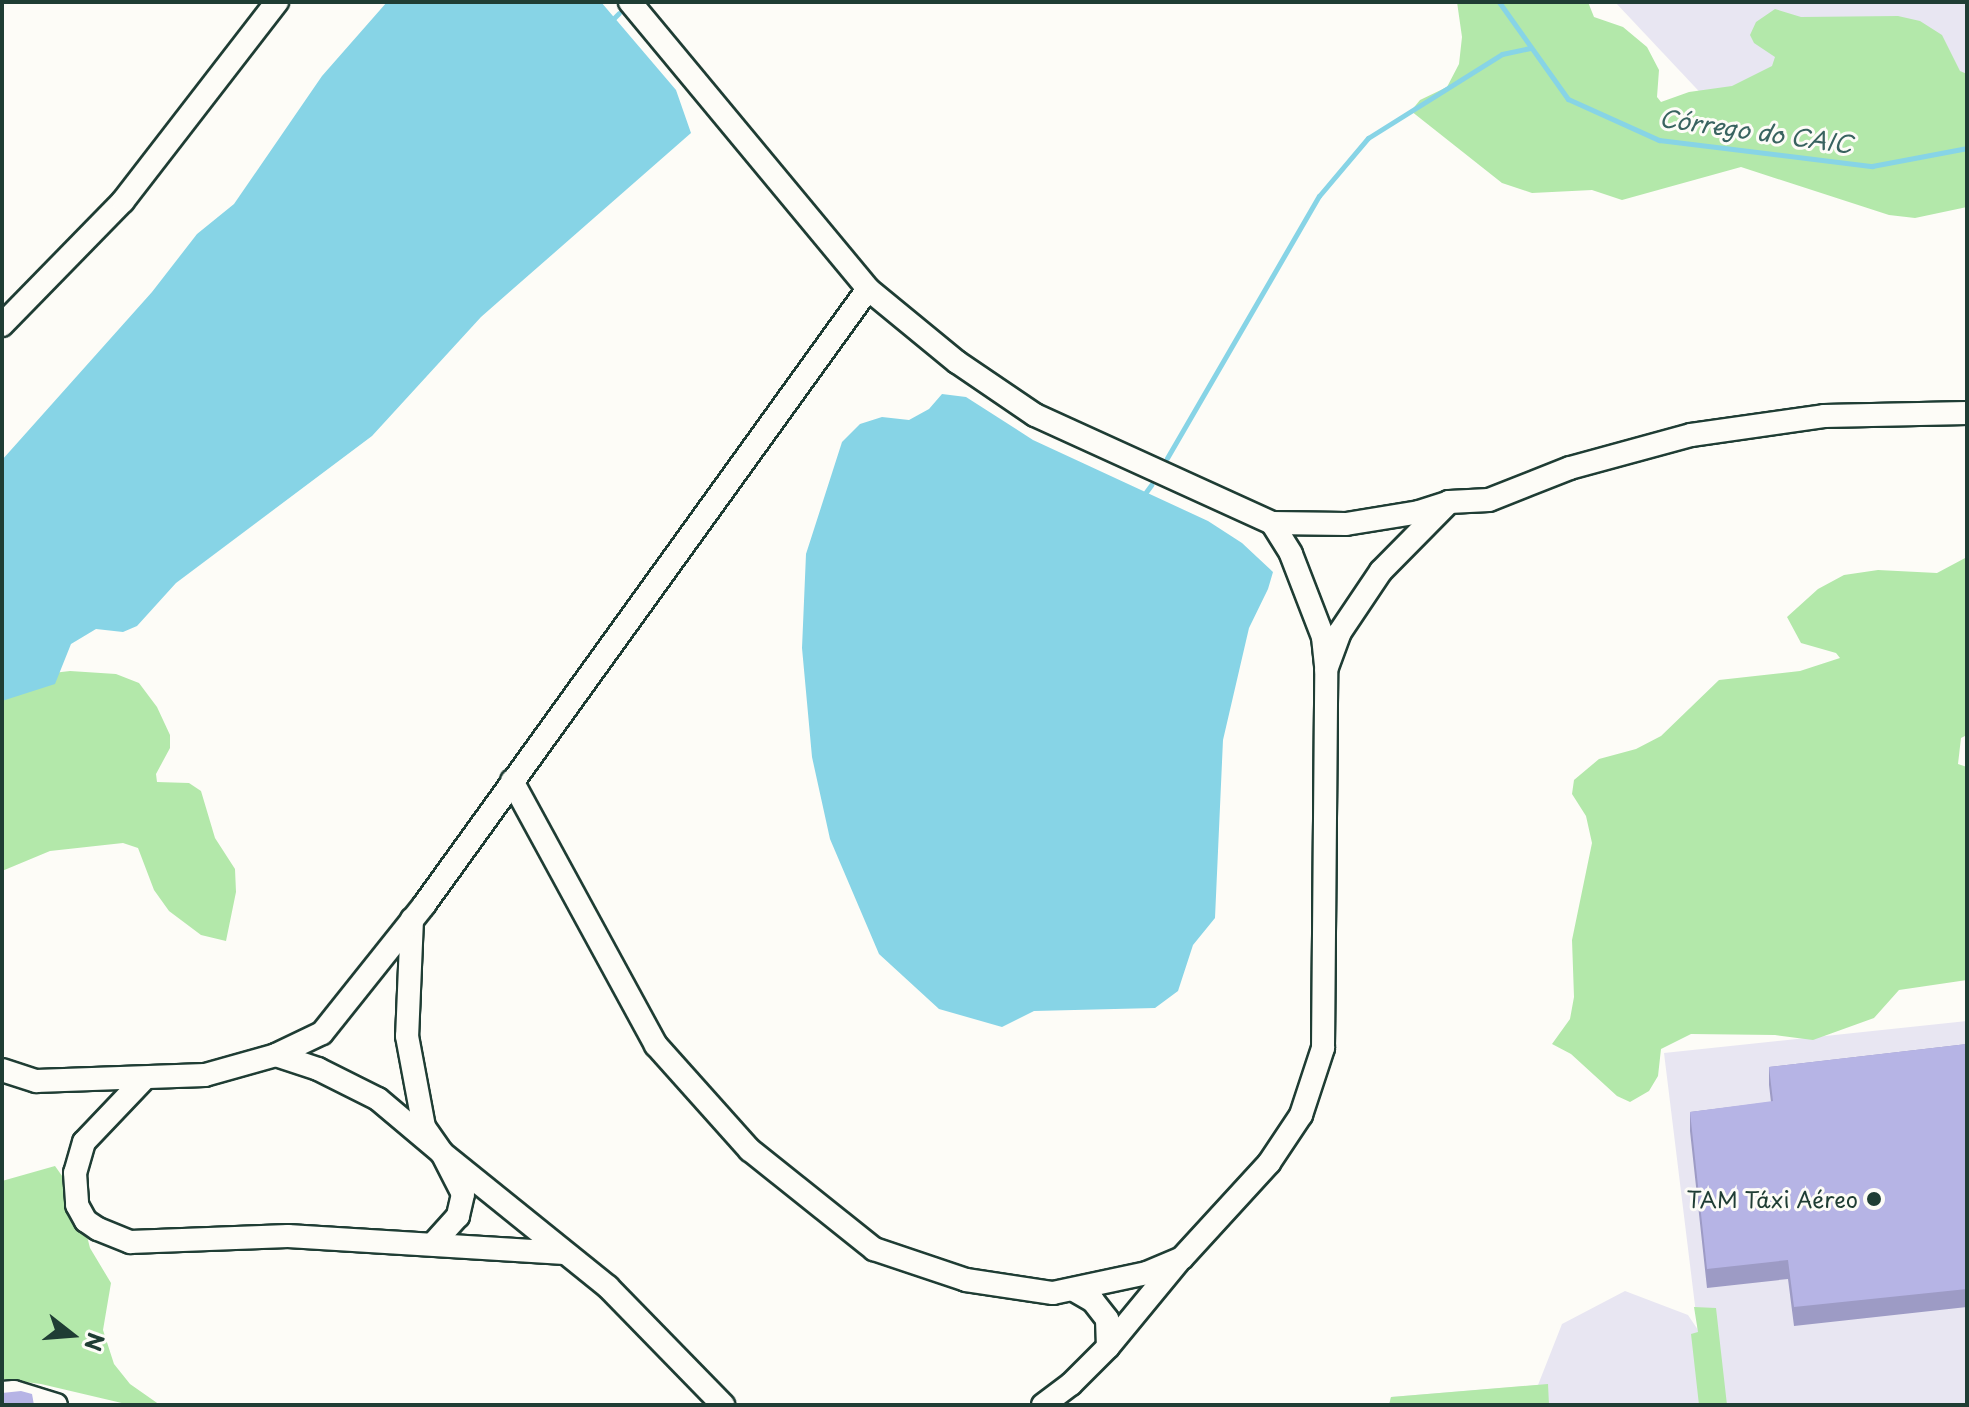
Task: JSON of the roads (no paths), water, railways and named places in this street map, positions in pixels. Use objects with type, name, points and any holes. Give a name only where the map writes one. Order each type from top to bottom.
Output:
[{"type":"street","points":[[2,325],[123,201],[231,66],[277,2]]},
{"type":"street","points":[[231,66],[295,2]]},
{"type":"street","points":[[630,2],[868,289],[957,362],[1035,415],[1272,523],[1346,524],[1419,512],[1449,502],[1489,500],[1570,468],[1691,435],[1824,416],[1967,413]]},
{"type":"street","points":[[2,1070],[36,1081],[205,1075],[276,1055],[322,1033],[412,919],[868,289]]},
{"type":"street","points":[[1326,670],[1340,632],[1381,571],[1449,502]]},
{"type":"street","points":[[1043,1405],[1071,1384],[1108,1347],[1182,1258],[1269,1163],[1301,1115],[1323,1048],[1326,670],[1323,637],[1291,554],[1272,523]]},
{"type":"street","points":[[512,781],[656,1045],[750,1150],[874,1249],[966,1280],[1053,1293],[1147,1273],[1182,1258]]},
{"type":"street","points":[[412,919],[407,1036],[424,1127],[442,1153],[463,1194],[458,1216],[433,1244]]},
{"type":"street","points":[[276,1055],[318,1069],[378,1099],[608,1287],[723,1405]]},
{"type":"street","points":[[145,1078],[84,1142],[75,1173],[77,1205],[86,1221],[98,1229],[130,1242],[288,1236],[564,1253]]},
{"type":"street","points":[[1074,1290],[1093,1301],[1107,1319],[1108,1347]]},
{"type":"street","points":[[2,1393],[14,1392],[56,1405]]},
{"type":"water","points":[[387,2],[601,2],[676,90],[691,133],[481,317],[372,436],[176,583],[137,626],[123,632],[96,629],[71,644],[55,684],[2,701],[2,460],[152,292],[197,234],[234,204],[322,76]]},
{"type":"water","points":[[942,394],[966,397],[1033,440],[1208,521],[1242,543],[1273,572],[1249,628],[1223,740],[1215,918],[1193,945],[1178,991],[1155,1008],[1034,1011],[1002,1027],[939,1009],[879,954],[830,839],[812,757],[802,648],[806,554],[842,442],[860,424],[882,417],[909,420],[929,409]]},
{"type":"waterway","name":"Córrego do CAIC","points":[[1499,2],[1568,99],[1659,140],[1872,166],[1967,148]]},
{"type":"waterway","points":[[614,18],[619,13]]},
{"type":"waterway","points":[[1167,458],[1319,196],[1368,138],[1502,54],[1530,48]]},
{"type":"waterway","points":[[1146,492],[1151,485]]},
{"type":"place","name":"TAM Táxi Aéreo","points":[[1874,1199]]}]
